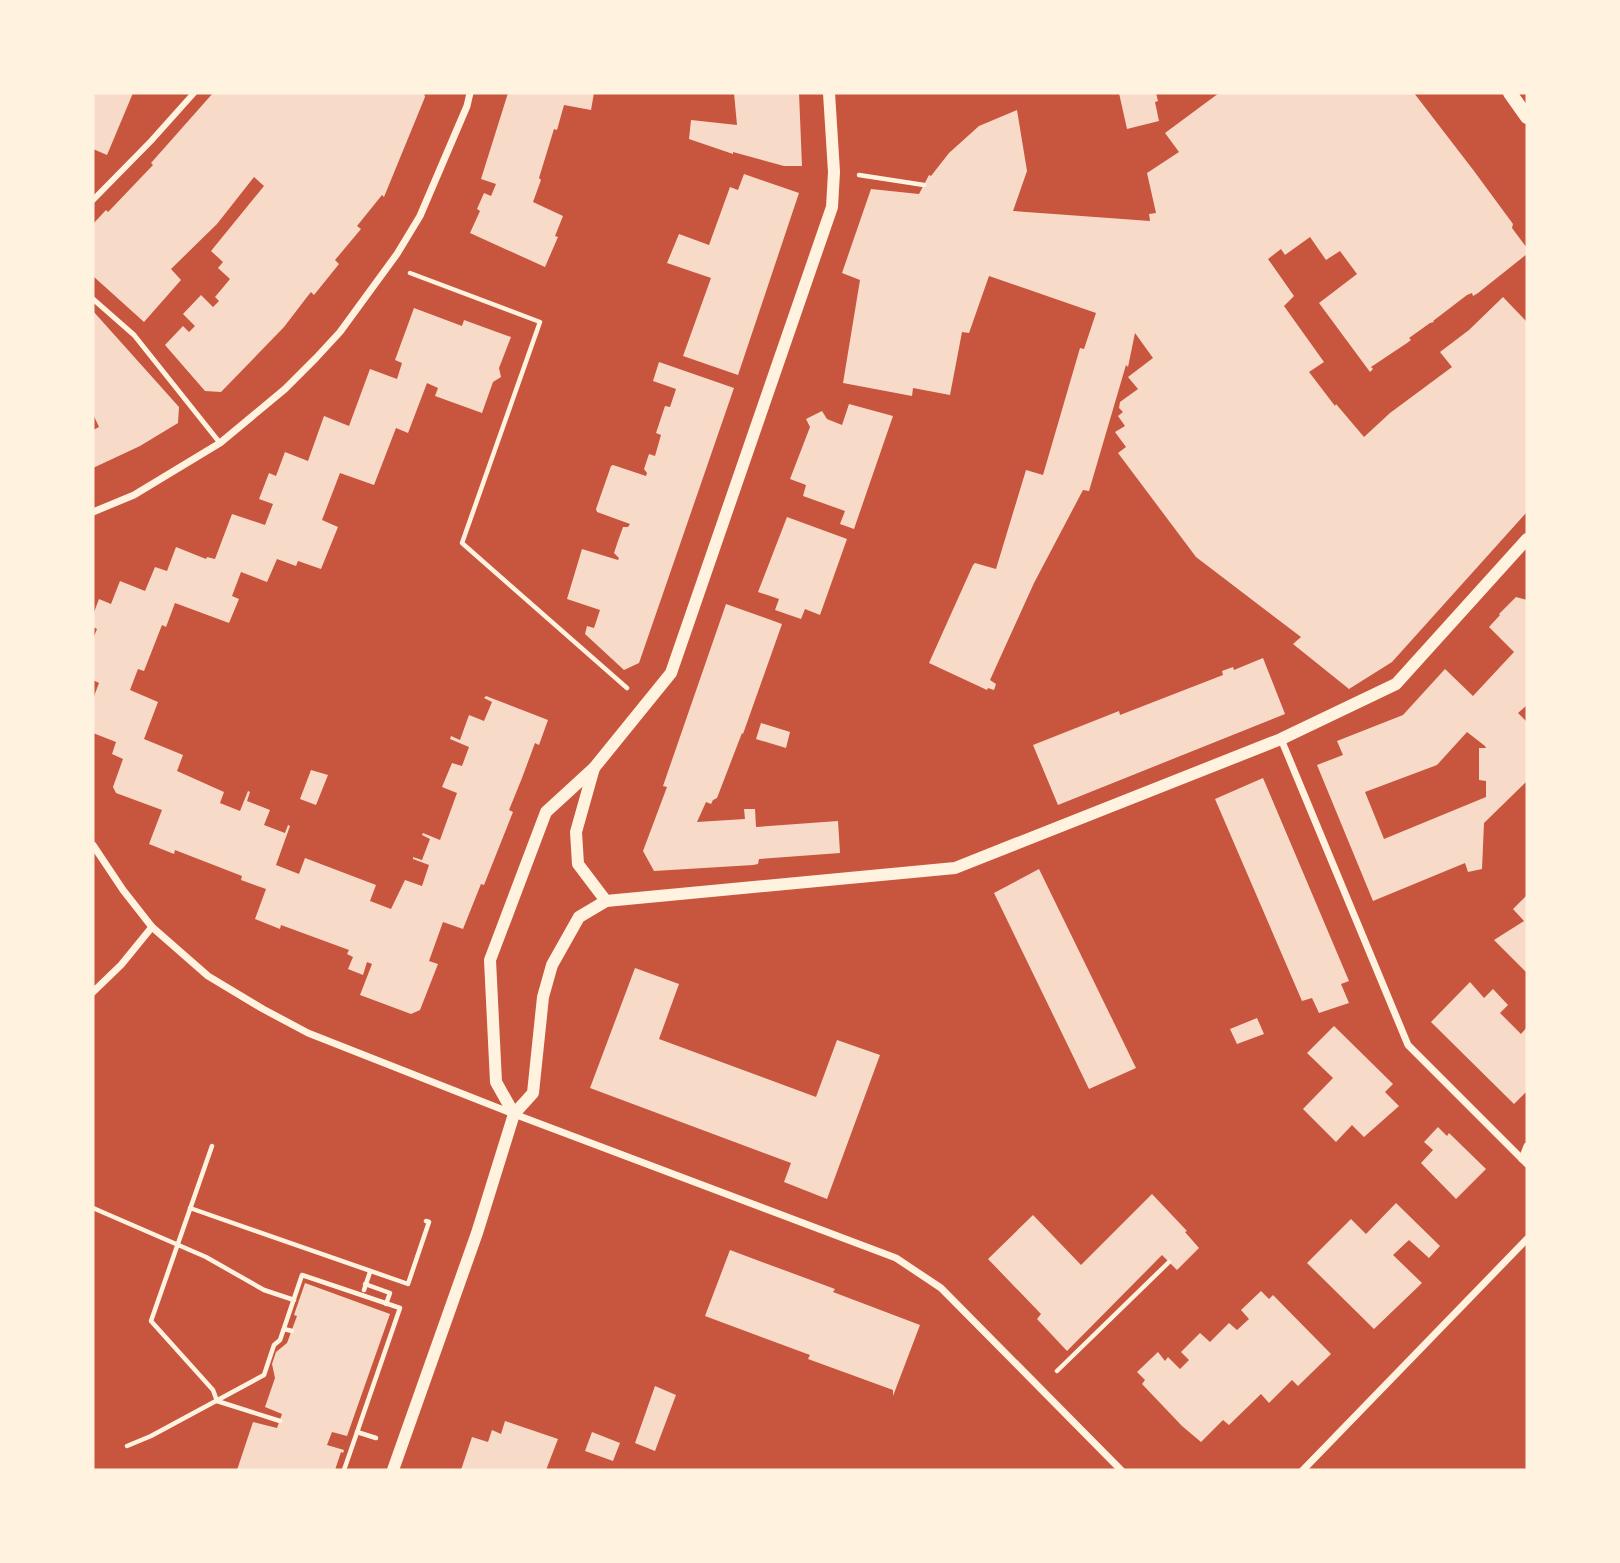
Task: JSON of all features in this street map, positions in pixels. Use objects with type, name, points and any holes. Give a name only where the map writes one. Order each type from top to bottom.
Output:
[{"type":"main road","points":[[1510,93],[1527,117]]},
{"type":"street","points":[[93,201],[194,93]]},
{"type":"street","points":[[93,512],[134,495],[220,443],[285,389],[340,332],[397,254],[420,216],[467,106],[470,93]]},
{"type":"street","points":[[514,1114],[496,1082],[490,960],[547,812],[594,768],[671,673],[832,207],[834,172],[829,93]]},
{"type":"street","points":[[393,1470],[477,1233],[514,1114],[533,1093],[543,997],[552,965],[579,917],[606,901],[955,868],[1281,739],[1396,684],[1525,545]]},
{"type":"street","points":[[1281,739],[1408,1045],[1525,1161]]},
{"type":"street","points":[[594,768],[576,832],[578,864],[606,901]]},
{"type":"street","points":[[93,845],[152,927],[208,976],[263,1009],[308,1032],[514,1114],[896,1258],[941,1288],[1121,1470]]},
{"type":"street","points":[[93,992],[133,952],[152,927]]},
{"type":"street","points":[[1525,1161],[1527,1146]]},
{"type":"street","points":[[1303,1470],[1527,1239]]},
{"type":"lane","points":[[93,299],[134,335],[220,443]]},
{"type":"path","points":[[834,172],[924,185]]},
{"type":"path","points":[[388,265],[540,322],[462,543],[646,705]]},
{"type":"path","points":[[212,1146],[151,1321],[213,1390],[217,1401]]},
{"type":"path","points":[[93,1208],[194,1251],[264,1290],[294,1300]]},
{"type":"path","points":[[190,1208],[408,1284],[429,1222],[426,1221]]},
{"type":"path","points":[[1041,1387],[1169,1262]]},
{"type":"path","points":[[370,1272],[365,1287],[390,1293],[386,1304]]},
{"type":"path","points":[[127,1446],[264,1375],[274,1345],[280,1340],[302,1275],[400,1308],[344,1470]]},
{"type":"path","points":[[284,1329],[292,1331]]},
{"type":"path","points":[[369,1375],[376,1377]]},
{"type":"path","points":[[217,1401],[280,1421]]},
{"type":"building","points":[[93,93],[133,93],[107,155],[93,149]]},
{"type":"building","points":[[213,93],[424,93],[425,97],[384,197],[382,195],[357,226],[361,229],[335,260],[339,264],[314,295],[311,292],[284,327],[221,392],[205,391],[165,345],[183,326],[189,332],[195,326],[183,314],[201,295],[213,307],[219,301],[215,297],[230,279],[218,268],[223,262],[211,251],[264,186],[254,177],[217,224],[171,269],[181,280],[144,322],[93,276],[93,224],[153,165],[151,163]]},
{"type":"building","points":[[508,93],[594,93],[591,110],[564,105],[539,178],[541,180],[533,202],[563,216],[555,236],[558,237],[545,267],[470,233],[480,211],[477,209],[484,193],[491,196],[496,184],[481,179]]},
{"type":"building","points":[[734,93],[799,93],[802,166],[784,166],[733,154],[689,139],[691,120],[737,125]]},
{"type":"building","points":[[1119,93],[1156,93],[1159,121],[1127,129]]},
{"type":"building","points":[[1219,93],[1414,93],[1513,224],[1512,228],[1527,248],[1527,254],[1478,293],[1467,295],[1409,338],[1411,340],[1371,367],[1373,369],[1370,372],[1319,303],[1357,274],[1340,251],[1326,260],[1310,237],[1285,255],[1281,249],[1268,259],[1294,296],[1284,306],[1324,362],[1309,372],[1335,406],[1336,404],[1364,437],[1390,413],[1452,367],[1440,352],[1469,330],[1503,297],[1527,322],[1527,512],[1392,662],[1349,689],[1293,644],[1301,637],[1196,557],[1118,453],[1126,447],[1115,432],[1125,426],[1118,416],[1123,412],[1119,408],[1120,402],[1138,389],[1128,377],[1153,358],[1135,333],[1128,367],[1126,365],[1089,491],[1083,490],[1034,583],[990,680],[996,684],[994,690],[987,690],[929,663],[973,565],[975,563],[996,569],[1026,470],[1043,475],[1080,348],[1084,349],[1096,313],[989,276],[969,333],[962,332],[950,395],[913,388],[912,396],[843,383],[860,280],[842,273],[871,189],[919,194],[929,175],[931,176],[949,153],[979,126],[1017,110],[1027,171],[1013,211],[1150,221],[1149,214],[1156,213],[1147,173],[1179,152],[1165,133]]},
{"type":"building","points":[[744,174],[799,193],[738,375],[683,356],[711,278],[667,263],[679,234],[709,245],[730,187],[738,190]]},
{"type":"building","points":[[414,308],[462,326],[464,320],[511,337],[499,368],[501,377],[493,382],[482,413],[435,396],[438,388],[427,383],[408,433],[396,428],[374,485],[340,473],[322,520],[338,527],[321,569],[298,561],[296,566],[277,559],[267,582],[241,572],[232,596],[239,599],[229,623],[175,603],[166,627],[162,625],[144,671],[138,669],[130,690],[158,702],[144,739],[183,755],[177,771],[224,792],[220,803],[240,811],[248,791],[247,801],[270,810],[264,825],[285,833],[288,825],[290,826],[276,865],[299,874],[305,858],[376,885],[370,901],[391,909],[405,880],[422,886],[429,865],[413,857],[422,860],[430,839],[422,835],[423,833],[440,840],[457,793],[442,787],[452,763],[462,766],[469,747],[450,739],[451,736],[460,740],[469,715],[484,721],[492,702],[484,698],[486,696],[548,720],[539,745],[535,743],[509,810],[513,812],[484,885],[481,884],[463,929],[443,922],[429,961],[438,964],[420,1010],[411,1014],[360,995],[372,964],[367,962],[363,975],[348,969],[353,957],[347,954],[349,950],[281,925],[280,929],[255,919],[266,889],[241,880],[242,876],[175,850],[174,854],[149,844],[162,810],[116,793],[113,787],[123,759],[112,754],[116,742],[93,733],[93,699],[99,683],[93,680],[93,639],[97,629],[93,627],[93,615],[99,599],[111,604],[120,581],[145,591],[155,567],[167,571],[176,547],[206,559],[215,559],[232,514],[265,525],[273,504],[259,499],[269,473],[276,476],[285,452],[308,461],[324,416],[349,426],[370,369],[397,379],[402,363],[395,360]]},
{"type":"building","points":[[93,311],[179,407],[178,423],[140,446],[93,468],[93,430],[99,427],[93,414]]},
{"type":"building","points":[[659,362],[734,388],[639,663],[624,670],[585,634],[587,626],[594,628],[600,610],[567,599],[582,549],[618,560],[619,558],[614,553],[623,527],[630,524],[597,512],[596,509],[611,466],[646,476],[644,469],[649,454],[655,456],[661,435],[656,433],[665,406],[670,407],[676,389],[653,381]]},
{"type":"building","points":[[849,404],[893,416],[854,529],[840,524],[845,511],[803,496],[806,485],[790,479],[810,427],[806,419],[822,411],[827,419],[842,425]]},
{"type":"building","points":[[787,517],[847,539],[820,615],[805,609],[801,619],[775,610],[779,599],[758,592]]},
{"type":"building","points":[[1516,597],[1527,600],[1527,705],[1518,713],[1527,722],[1527,781],[1484,823],[1482,869],[1468,872],[1465,863],[1373,901],[1317,765],[1343,755],[1337,741],[1403,715],[1445,669],[1473,696],[1514,652],[1489,627]],"holes":[[[1467,732],[1486,748],[1479,748],[1479,780],[1486,781],[1486,797],[1384,839],[1365,792],[1437,765]]]},
{"type":"building","points":[[726,604],[782,624],[717,798],[711,804],[706,802],[697,822],[745,819],[744,809],[755,809],[756,827],[838,821],[840,853],[759,859],[758,864],[753,865],[654,871],[643,851],[667,787],[663,786]]},
{"type":"building","points":[[1263,658],[1285,714],[1058,805],[1033,745],[1119,711],[1120,715],[1223,675],[1222,671],[1233,667],[1234,670]]},
{"type":"building","points":[[761,723],[790,732],[786,748],[756,739]]},
{"type":"building","points":[[311,770],[328,775],[316,805],[300,799]]},
{"type":"building","points":[[1263,778],[1349,981],[1341,984],[1349,1003],[1319,1013],[1312,998],[1302,1001],[1215,799]]},
{"type":"building","points":[[1039,869],[1136,1068],[1089,1089],[994,893]]},
{"type":"building","points":[[1527,895],[1527,973],[1494,940],[1524,921],[1513,909]]},
{"type":"building","points":[[635,968],[679,984],[659,1039],[816,1097],[837,1040],[880,1055],[827,1199],[784,1182],[791,1163],[590,1088]]},
{"type":"building","points":[[1470,982],[1484,998],[1493,989],[1508,1005],[1500,1013],[1521,1034],[1527,1027],[1527,1091],[1514,1104],[1431,1022]]},
{"type":"building","points":[[1257,1018],[1264,1034],[1237,1044],[1230,1029]]},
{"type":"building","points":[[1334,1026],[1393,1084],[1385,1092],[1399,1106],[1364,1137],[1352,1125],[1336,1142],[1303,1109],[1333,1078],[1307,1053]]},
{"type":"building","points":[[1438,1127],[1447,1136],[1449,1133],[1486,1169],[1456,1199],[1421,1163],[1433,1150],[1424,1142]]},
{"type":"building","points":[[1152,1194],[1187,1231],[1185,1232],[1199,1248],[1177,1270],[1162,1255],[1067,1351],[1037,1319],[1041,1314],[988,1259],[1033,1215],[1081,1265]]},
{"type":"building","points":[[1396,1203],[1440,1246],[1429,1258],[1409,1240],[1393,1255],[1422,1283],[1374,1329],[1307,1263],[1351,1219],[1366,1234]]},
{"type":"building","points":[[730,1250],[835,1289],[833,1292],[920,1325],[893,1396],[893,1390],[808,1359],[810,1355],[705,1316]]},
{"type":"building","points":[[305,1283],[390,1314],[347,1436],[332,1432],[327,1445],[344,1450],[343,1453],[341,1452],[335,1470],[237,1470],[253,1422],[277,1428],[282,1414],[265,1407],[275,1378],[272,1364],[276,1352],[287,1343]]},
{"type":"building","points":[[1261,1291],[1269,1299],[1273,1295],[1331,1354],[1298,1386],[1292,1380],[1269,1403],[1261,1394],[1229,1425],[1223,1420],[1201,1442],[1142,1384],[1145,1380],[1137,1372],[1158,1352],[1165,1361],[1168,1357],[1180,1369],[1189,1360],[1181,1352],[1200,1333],[1210,1342],[1229,1323],[1237,1330],[1249,1319],[1241,1310]]},
{"type":"building","points":[[655,1386],[676,1395],[655,1451],[635,1443]]},
{"type":"building","points":[[505,1421],[558,1439],[546,1470],[461,1470],[472,1437],[488,1442],[492,1430],[501,1434]]},
{"type":"building","points":[[592,1432],[620,1443],[613,1461],[585,1451]]}]
